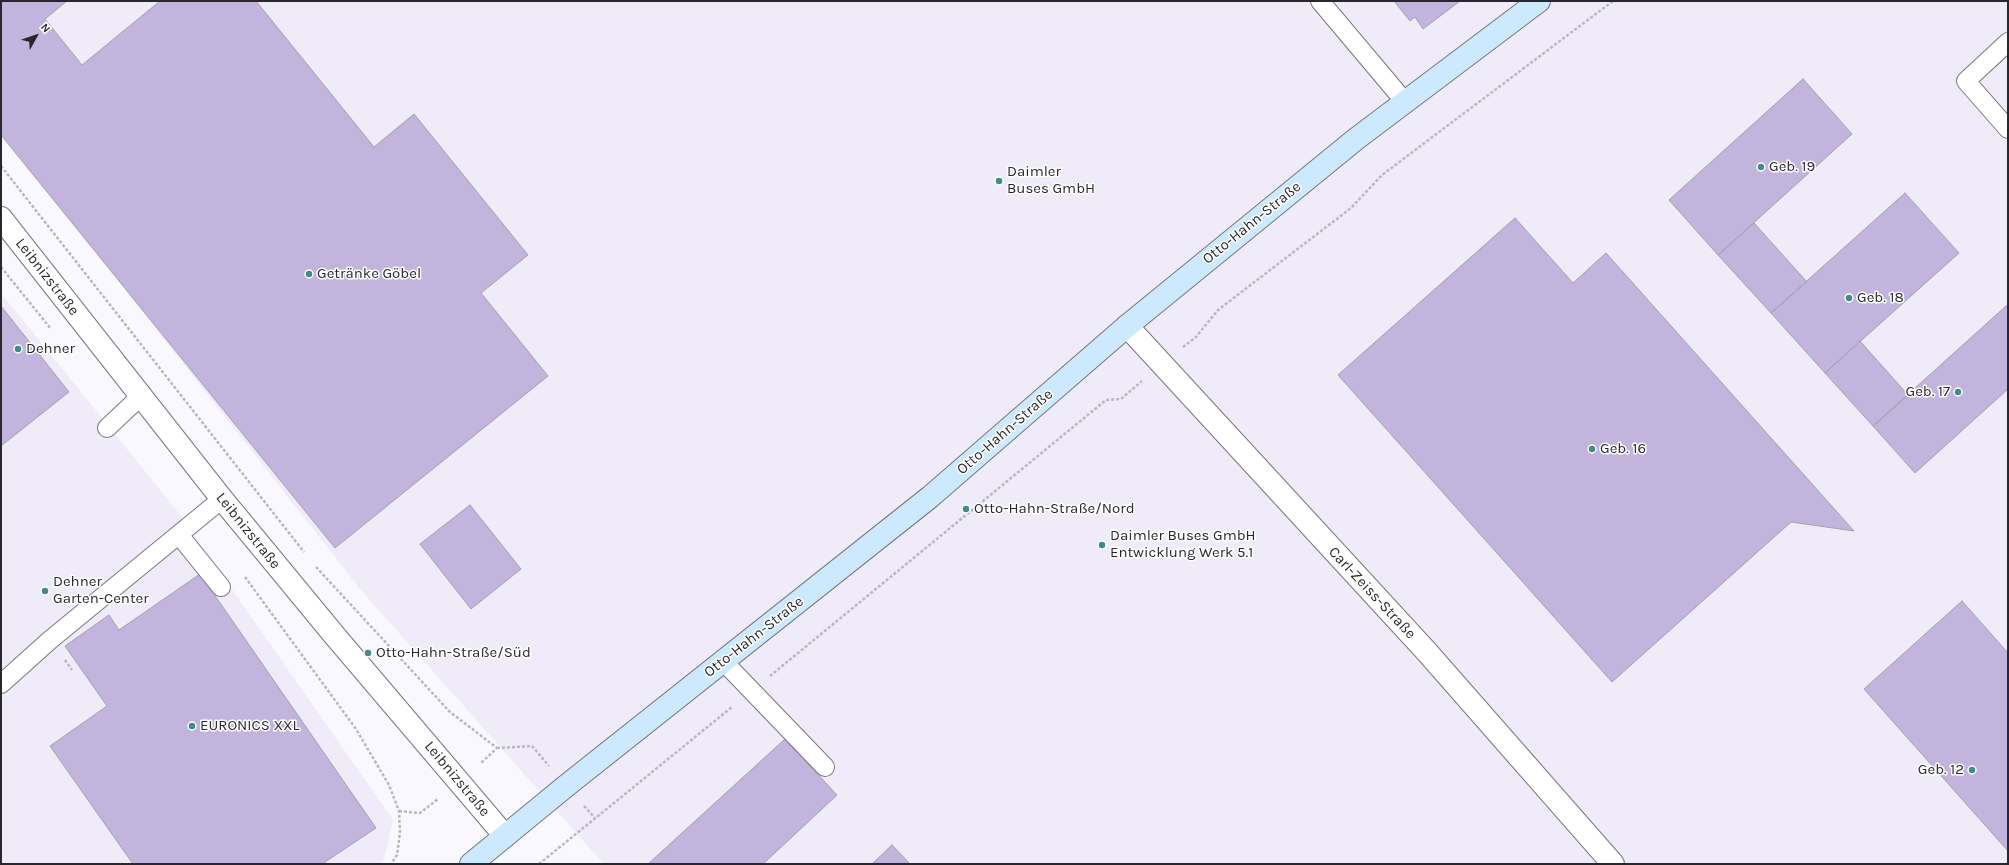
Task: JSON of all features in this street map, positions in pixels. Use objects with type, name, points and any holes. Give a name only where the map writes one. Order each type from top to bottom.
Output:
[{"type":"street","name":"Otto-Hahn-Straße","points":[[472,864],[723,661],[930,497],[1127,326],[1356,139],[1539,1]]},
{"type":"street","name":"Leibnizstraße","points":[[1,218],[142,395],[222,499],[335,636],[505,836]]},
{"type":"street","name":"Carl-Zeiss-Straße","points":[[1127,326],[1427,652],[1613,864]]},
{"type":"lane","points":[[1320,1],[1405,102]]},
{"type":"lane","points":[[2008,42],[1966,81],[2008,129]]},
{"type":"lane","points":[[106,428],[142,395]]},
{"type":"lane","points":[[1,684],[50,640],[222,499]]},
{"type":"lane","points":[[178,535],[221,587]]},
{"type":"lane","points":[[723,661],[825,767]]},
{"type":"path","points":[[539,864],[1106,400],[1121,399],[1196,337],[1218,310],[1351,208],[1382,175],[1613,1]]},
{"type":"path","points":[[1,166],[308,558]]},
{"type":"path","points":[[313,564],[450,712],[497,748],[460,782],[420,813],[399,811]]},
{"type":"shaded area","points":[[1,1],[2008,1],[2008,864],[600,864],[602,862],[360,589],[1,132]]},
{"type":"shaded area","points":[[1,293],[178,512],[393,820],[384,860],[380,864],[1,864]]},
{"type":"building","name":"Getränke Göbel","points":[[1,1],[67,1],[45,19],[82,65],[160,1],[256,1],[374,147],[414,114],[528,255],[481,293],[548,376],[335,548],[1,135]]},
{"type":"building","points":[[1394,1],[1460,1],[1423,29],[1415,17],[1410,21]]},
{"type":"building","name":"Geb. 19","points":[[1803,79],[1852,134],[1718,255],[1669,200]]},
{"type":"building","name":"Geb. 18","points":[[1905,193],[1959,253],[1825,373],[1771,313]]},
{"type":"building","name":"Geb. 16","points":[[1515,218],[1573,283],[1606,253],[1854,531],[1791,522],[1612,682],[1338,375]]},
{"type":"building","points":[[1754,223],[1807,282],[1771,313],[1718,255]]},
{"type":"building","name":"Dehner","points":[[1,306],[69,392],[1,446]]},
{"type":"building","name":"Geb. 17","points":[[2006,306],[2008,309],[2008,389],[1915,473],[1873,426]]},
{"type":"building","points":[[1860,341],[1908,395],[1873,426],[1825,373]]},
{"type":"building","points":[[470,505],[521,569],[471,609],[420,544]]},
{"type":"building","name":"EURONICS XXL","points":[[200,574],[376,828],[322,864],[133,864],[50,746],[107,706],[65,646],[109,615],[119,630]]},
{"type":"building","name":"Geb. 12","points":[[1962,601],[2008,653],[2008,851],[1864,689]]},
{"type":"building","points":[[785,739],[837,795],[763,864],[648,864]]},
{"type":"building","points":[[892,845],[910,864],[872,864]]},
{"type":"place","name":"Geb. 19","points":[[1761,167]]},
{"type":"place","name":"Daimler Buses GmbH","points":[[999,181]]},
{"type":"place","name":"Getränke Göbel","points":[[309,274]]},
{"type":"place","name":"Geb. 18","points":[[1849,298]]},
{"type":"place","name":"Dehner","points":[[18,349]]},
{"type":"place","name":"Geb. 17","points":[[1958,392]]},
{"type":"place","name":"Geb. 16","points":[[1592,449]]},
{"type":"place","name":"Otto-Hahn-Straße/Nord","points":[[966,509]]},
{"type":"place","name":"Daimler Buses GmbH Entwicklung Werk 5.1","points":[[1102,545]]},
{"type":"place","name":"Dehner Garten-Center","points":[[45,591]]},
{"type":"place","name":"Otto-Hahn-Straße/Süd","points":[[368,653]]},
{"type":"place","name":"EURONICS XXL","points":[[192,726]]},
{"type":"place","name":"Geb. 12","points":[[1972,770]]}]
